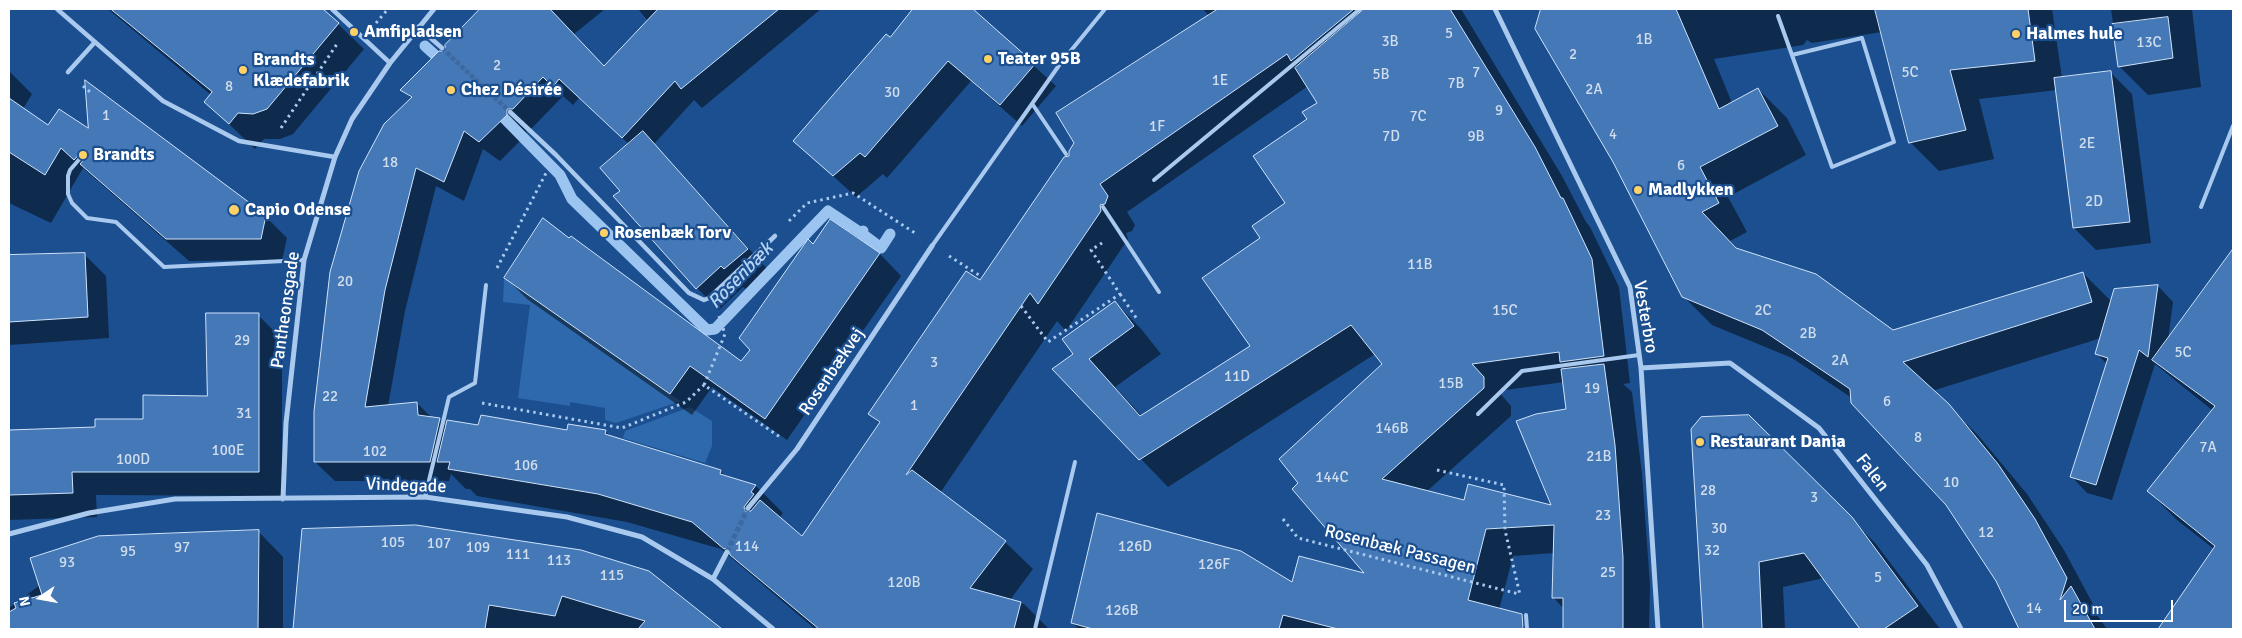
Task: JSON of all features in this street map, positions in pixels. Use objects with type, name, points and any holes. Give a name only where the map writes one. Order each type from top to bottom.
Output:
[{"type":"street","points":[[57,9],[163,101],[239,141],[334,157]]},
{"type":"street","points":[[332,9],[390,63]]},
{"type":"street","name":"Pantheonsgade","points":[[283,499],[286,423],[304,260],[334,157],[352,119],[390,63],[434,9]]},
{"type":"street","name":"Vesterbro","points":[[1495,9],[1630,287],[1641,368],[1658,629]]},
{"type":"street","points":[[418,27],[442,48]]},
{"type":"street","points":[[68,72],[95,42]]},
{"type":"street","points":[[510,112],[556,155],[689,293],[704,300],[709,298],[775,236]]},
{"type":"street","name":"Rosenbækvej","points":[[748,508],[797,449],[932,246]]},
{"type":"street","name":"Falen","points":[[1641,368],[1730,363],[1819,428],[1927,565],[1961,629]]},
{"type":"street","name":"Vindegade","points":[[9,534],[89,512],[175,499],[425,497],[567,517],[642,537],[713,579],[773,629]]},
{"type":"street","points":[[713,579],[728,552]]},
{"type":"lane","points":[[932,246],[1033,105],[1060,64],[1104,9]]},
{"type":"lane","points":[[1154,180],[1360,9]]},
{"type":"lane","points":[[1778,16],[1792,56],[1832,167],[1894,142],[1862,38],[1792,56]]},
{"type":"lane","points":[[1033,105],[1066,154]]},
{"type":"lane","points":[[2201,207],[2233,126]]},
{"type":"lane","points":[[83,155],[70,170],[68,176],[68,194],[72,204],[87,218],[116,222],[164,267],[304,260]]},
{"type":"lane","points":[[1103,207],[1120,230],[1159,292]]},
{"type":"lane","points":[[425,497],[449,397],[475,383],[486,285]]},
{"type":"lane","points":[[1478,414],[1522,371],[1639,355]]},
{"type":"lane","points":[[1035,629],[1075,462]]},
{"type":"lane","points":[[1526,615],[1527,629]]},
{"type":"path","points":[[269,146],[350,25]]},
{"type":"path","points":[[503,259],[556,155]]},
{"type":"path","points":[[792,218],[807,203],[853,192],[909,229]]},
{"type":"path","points":[[1120,230],[1091,250],[1137,319]]},
{"type":"path","points":[[932,246],[982,277]]},
{"type":"path","points":[[1021,306],[1048,342],[1120,294]]},
{"type":"path","points":[[449,397],[622,428],[686,402],[704,385],[725,334],[722,322],[709,298]]},
{"type":"path","points":[[704,385],[797,449]]},
{"type":"path","points":[[1437,470],[1504,485],[1505,530],[1519,594],[1526,615]]},
{"type":"path","name":"Rosenbæk Passagen","points":[[1283,519],[1298,538],[1519,594]]},
{"type":"shaded area","points":[[504,278],[681,401],[616,423],[605,420],[605,408],[570,402],[570,406],[518,398],[530,305],[503,302]]},
{"type":"shaded area","points":[[690,407],[712,421],[712,446],[705,463],[623,438],[625,431]]},
{"type":"building","name":"Brandts Klædefabrik","points":[[111,9],[323,9],[339,23],[267,109],[253,114],[238,113],[229,124],[204,102],[212,92]]},
{"type":"building","points":[[480,9],[550,9],[604,66],[658,9],[779,9],[681,89],[675,81],[622,138],[559,79],[553,87],[543,77],[513,109],[507,109],[507,115],[479,142],[464,131],[444,182],[416,168],[385,290],[365,407],[417,402],[418,415],[440,418],[430,462],[314,462],[314,411],[330,272],[359,171],[384,124],[412,97],[400,90],[439,51],[445,51],[445,45]]},
{"type":"building","points":[[913,9],[973,9],[1035,64],[1000,105],[948,61],[865,157],[860,153],[833,176],[793,141],[886,34],[890,37]]},
{"type":"building","points":[[1218,9],[1354,9],[1291,61],[1287,54],[1100,184],[1108,196],[1105,204],[1100,205],[1101,211],[1038,304],[1030,293],[906,475],[912,470],[1006,541],[970,588],[1021,602],[1014,629],[819,629],[730,555],[729,548],[724,549],[692,522],[598,494],[448,469],[450,462],[437,462],[447,420],[478,425],[481,415],[567,430],[568,424],[606,430],[605,434],[721,470],[720,474],[756,485],[751,492],[754,494],[744,507],[745,511],[751,511],[760,500],[802,536],[880,422],[868,414],[966,271],[980,280],[1064,157],[1069,156],[1069,151],[1074,143],[1056,113]]},
{"type":"building","points":[[1364,9],[1450,9],[1535,147],[1561,198],[1563,198],[1592,259],[1604,356],[1560,362],[1559,352],[1472,364],[1484,377],[1484,388],[1382,479],[1464,500],[1468,484],[1551,505],[1516,421],[1536,414],[1566,409],[1561,369],[1604,364],[1615,445],[1623,557],[1623,629],[1563,629],[1563,598],[1552,598],[1554,525],[1486,529],[1468,600],[1522,614],[1523,629],[1338,629],[1283,615],[1279,629],[1093,629],[1071,623],[1097,513],[1241,551],[1292,582],[1299,556],[1364,573],[1292,489],[1298,483],[1279,459],[1382,364],[1351,325],[1139,460],[1052,369],[1073,354],[1062,339],[1115,301],[1134,326],[1089,359],[1140,416],[1250,346],[1202,278],[1260,238],[1252,226],[1285,203],[1253,156],[1307,119],[1302,112],[1317,103],[1295,68]]},
{"type":"building","points":[[1541,9],[1676,9],[1719,109],[1758,88],[1778,126],[1700,167],[1719,203],[1702,212],[1736,248],[1816,274],[1893,330],[2083,272],[2092,302],[1903,362],[1949,404],[1998,464],[2035,519],[2067,578],[2060,600],[2071,586],[2095,629],[2019,629],[1996,581],[1946,505],[1851,403],[1850,389],[1762,330],[1682,297],[1613,162],[1535,29]]},
{"type":"building","points":[[1875,9],[2028,9],[2035,61],[1950,70],[1966,130],[1909,143]]},
{"type":"building","points":[[2168,17],[2173,58],[2118,67],[2112,24]]},
{"type":"building","points":[[2111,71],[2130,222],[2073,228],[2054,78]]},
{"type":"building","points":[[85,80],[266,215],[261,239],[166,239],[80,164],[87,156],[85,152],[81,152],[74,160],[61,148],[45,175],[9,152],[9,98],[48,125],[59,109],[88,128]]},
{"type":"building","points":[[643,131],[748,249],[724,269],[721,266],[696,289],[613,196],[620,191],[600,168]]},
{"type":"building","points":[[543,218],[569,238],[571,236],[741,361],[750,350],[739,338],[808,239],[813,244],[830,219],[880,253],[765,419],[690,366],[670,394],[504,278]]},
{"type":"building","points":[[2233,249],[2233,629],[2158,629],[2215,546],[2147,491],[2215,406],[2152,360]]},
{"type":"building","points":[[85,253],[88,317],[9,322],[9,255]]},
{"type":"building","points":[[2158,285],[2148,357],[2139,350],[2096,485],[2070,477],[2108,358],[2095,354],[2114,289]]},
{"type":"building","points":[[206,313],[259,313],[259,472],[72,472],[73,493],[9,495],[9,430],[95,427],[95,419],[143,419],[143,395],[207,396]]},
{"type":"building","points":[[1749,415],[1852,517],[1918,606],[1884,629],[1860,629],[1804,553],[1759,562],[1762,629],[1703,629],[1691,429],[1701,417]]},
{"type":"building","points":[[416,525],[581,550],[649,571],[722,629],[638,629],[645,621],[562,596],[555,616],[489,605],[485,629],[293,629],[302,529]]},
{"type":"building","points":[[259,530],[258,629],[9,629],[9,612],[16,608],[14,603],[42,595],[30,558],[98,536]]},
{"type":"waterway","name":"Rosenbæk","points":[[425,46],[435,55]]},
{"type":"waterway","name":"Rosenbæk","points":[[504,118],[560,175],[572,199],[707,330],[715,329],[828,211],[861,233],[863,231]]},
{"type":"waterway","points":[[861,233],[881,248],[890,234]]},
{"type":"tunnel","points":[[442,48],[510,112]]},
{"type":"tunnel","points":[[727,552],[748,508]]},
{"type":"place","name":"Amfipladsen","points":[[354,32]]},
{"type":"place","name":"Halmes hule","points":[[2016,34]]},
{"type":"place","name":"Teater 95B","points":[[988,59]]},
{"type":"place","name":"Brandts Klædefabrik","points":[[243,70]]},
{"type":"place","name":"Chez Désirée","points":[[451,90]]},
{"type":"place","name":"Brandts","points":[[83,155]]},
{"type":"place","name":"Madlykken","points":[[1638,190]]},
{"type":"place","name":"Capio Odense","points":[[234,210]]},
{"type":"place","name":"Rosenbæk Torv","points":[[604,233]]},
{"type":"place","name":"Restaurant Dania","points":[[1700,442]]}]
